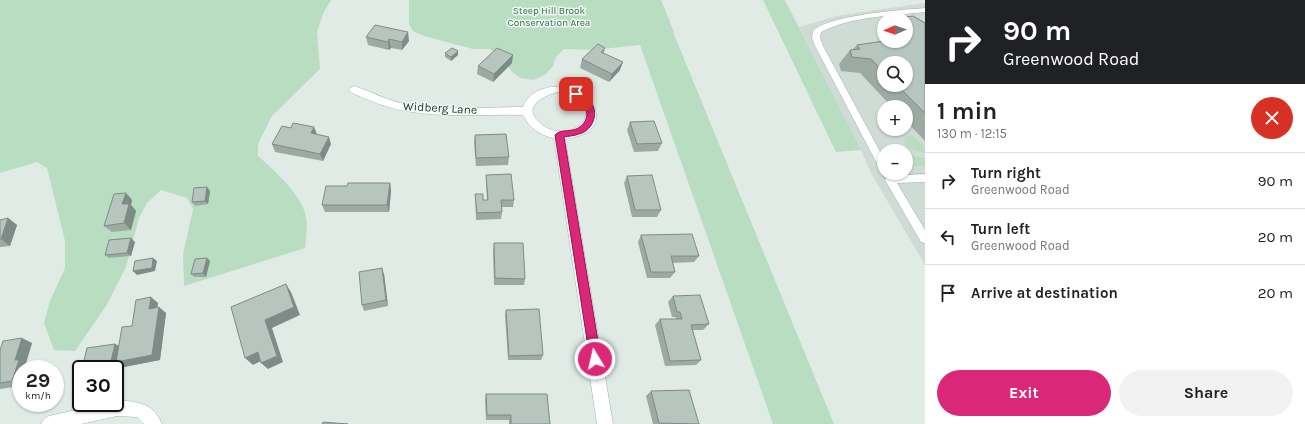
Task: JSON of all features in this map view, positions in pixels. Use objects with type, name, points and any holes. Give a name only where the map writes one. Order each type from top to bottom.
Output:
[{"type":"street","name":"Widberg Lane","points":[[354,90],[384,102],[406,108],[435,110],[528,111]]},
{"type":"street","points":[[548,90],[568,91],[584,100],[589,106],[591,113],[590,120],[586,127],[578,132],[559,135],[537,127],[532,122],[528,111],[529,104],[533,98],[548,90]]},
{"type":"street","points":[[559,135],[605,424]]},
{"type":"street","points":[[49,424],[117,408],[141,410],[154,423]]},
{"type":"lane","points":[[877,155],[819,46],[816,38],[817,31],[824,26],[832,24],[925,10]]},
{"type":"lane","points":[[913,177],[925,178]]},
{"type":"lane","points":[[890,180],[925,238]]},
{"type":"shaded area","points":[[925,3],[925,265],[871,173],[861,150],[799,27],[841,15]]},
{"type":"green space","points":[[0,0],[331,0],[323,14],[317,32],[320,69],[272,116],[258,144],[258,156],[293,192],[304,209],[307,224],[305,248],[184,286],[183,255],[193,209],[187,198],[161,190],[147,203],[139,218],[126,267],[106,306],[75,351],[54,350],[44,323],[50,301],[65,268],[65,241],[47,168],[37,162],[0,173]]},
{"type":"green space","name":"Steep Hill Brook Conservation Area","points":[[409,0],[661,0],[834,424],[773,424],[640,45],[592,50],[564,49],[556,57],[553,66],[546,74],[534,80],[520,78],[511,71],[501,55],[489,49],[473,49],[424,36],[413,31],[409,24]]},
{"type":"green space","points":[[763,0],[785,0],[861,150],[836,152]]},
{"type":"green space","points":[[913,136],[925,147],[925,153],[913,150],[913,144],[905,144],[904,137]]},
{"type":"green space","points":[[913,156],[925,158],[925,166],[913,166]]},
{"type":"building","points":[[913,16],[925,23],[925,113],[904,92],[913,92],[913,56],[877,56],[877,65],[871,59],[852,57],[850,50],[860,49],[857,45],[877,42],[877,48],[913,48]]},
{"type":"building","points":[[375,25],[408,32],[402,42],[389,39],[388,42],[366,37]]},
{"type":"building","points":[[598,44],[605,48],[601,52],[623,62],[612,74],[582,59]]},
{"type":"building","points":[[452,48],[458,51],[451,57],[445,53]]},
{"type":"building","points":[[497,48],[513,55],[494,74],[478,66]]},
{"type":"building","points":[[654,121],[662,143],[637,144],[630,122]]},
{"type":"building","points":[[293,123],[314,127],[311,133],[329,137],[320,154],[272,144],[282,126],[291,128]]},
{"type":"building","points":[[506,134],[509,157],[476,158],[475,135]]},
{"type":"building","points":[[511,174],[514,200],[501,200],[502,212],[477,213],[475,194],[483,194],[483,200],[488,200],[486,175]]},
{"type":"building","points":[[652,175],[661,210],[635,210],[627,176]]},
{"type":"building","points":[[348,183],[390,183],[387,205],[322,205],[326,186],[347,186]]},
{"type":"building","points":[[207,187],[205,201],[192,202],[194,188]]},
{"type":"building","points":[[126,193],[122,204],[129,204],[124,223],[104,226],[114,194]]},
{"type":"building","points":[[8,218],[1,239],[0,239],[0,220]]},
{"type":"building","points":[[692,234],[699,256],[671,256],[675,272],[651,272],[641,235]]},
{"type":"building","points":[[131,238],[127,253],[105,255],[109,240]]},
{"type":"building","points":[[494,243],[523,243],[525,279],[495,278]]},
{"type":"building","points":[[153,258],[152,268],[133,271],[135,261]]},
{"type":"building","points":[[207,258],[203,273],[191,274],[195,259]]},
{"type":"building","points":[[382,268],[386,300],[362,305],[359,272]]},
{"type":"building","points":[[286,284],[294,307],[265,320],[277,356],[261,363],[258,352],[245,358],[231,307]]},
{"type":"building","points":[[700,295],[709,324],[691,325],[701,360],[670,361],[660,319],[682,319],[680,312],[677,312],[673,296]]},
{"type":"building","points":[[151,297],[149,309],[159,307],[152,355],[124,360],[116,360],[122,327],[132,326],[136,300]]},
{"type":"building","points":[[539,309],[543,355],[509,356],[506,310]]},
{"type":"building","points":[[22,338],[15,360],[12,360],[12,381],[0,383],[0,350],[3,341]]},
{"type":"building","points":[[115,344],[111,360],[84,360],[87,348]]},
{"type":"building","points":[[689,390],[699,424],[659,423],[651,391]]},
{"type":"building","points":[[486,394],[547,394],[550,424],[511,424],[511,415],[487,415]]},
{"type":"building","points":[[323,422],[348,424],[322,424]]},
{"type":"route","points":[[576,94],[589,106],[591,113],[590,120],[586,127],[578,132],[559,135],[595,359]]}]
